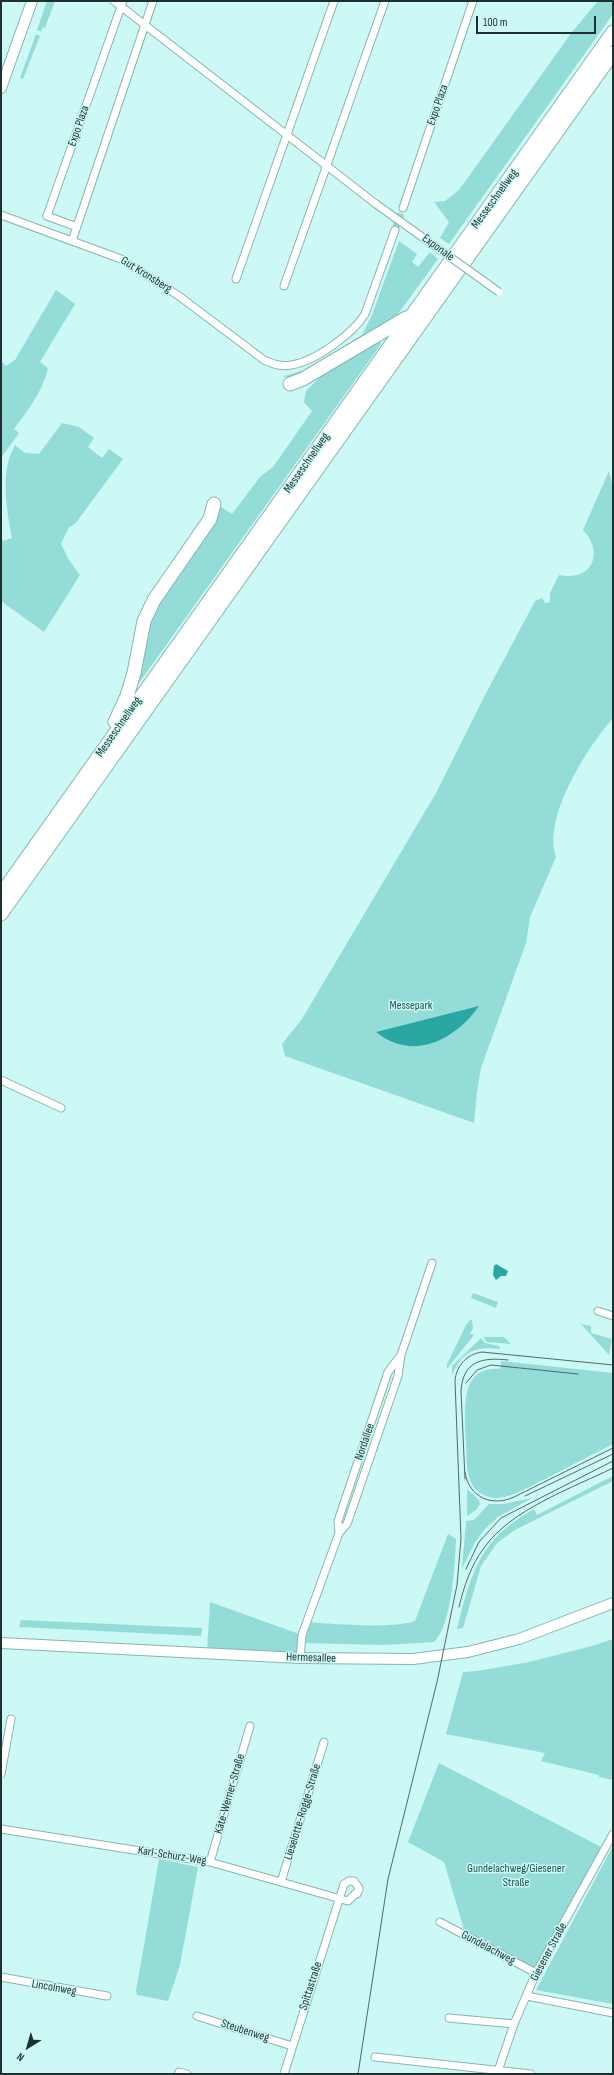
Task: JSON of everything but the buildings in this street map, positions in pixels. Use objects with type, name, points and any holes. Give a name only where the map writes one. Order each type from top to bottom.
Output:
[{"type":"highway","name":"Messeschnellweg","points":[[1,894],[613,32]]},
{"type":"highway","name":"Messeschnellweg","points":[[1,914],[613,53]]},
{"type":"highway","points":[[290,384],[303,379],[412,315]]},
{"type":"highway","points":[[100,754],[127,696],[134,673],[144,621],[154,600],[210,519],[214,504]]},
{"type":"main road","points":[[1,88],[32,1]]},
{"type":"main road","name":"Hermesallee","points":[[1,1643],[300,1658],[413,1659],[468,1652],[519,1639],[613,1603]]},
{"type":"street","points":[[114,1],[122,4],[145,25],[328,167]]},
{"type":"street","points":[[72,241],[153,1]]},
{"type":"street","points":[[236,279],[334,1]]},
{"type":"street","points":[[284,286],[328,167],[385,1]]},
{"type":"street","name":"Expo Plaza","points":[[403,208],[473,1]]},
{"type":"street","name":"Expo Plaza","points":[[77,227],[47,216],[122,4]]},
{"type":"street","name":"Exponale","points":[[328,167],[376,204],[499,292]]},
{"type":"street","name":"Gut Kronsberg","points":[[1,215],[121,259],[149,276],[264,360],[275,365],[290,366],[304,361],[345,338],[358,325],[365,314],[395,230]]},
{"type":"street","points":[[1,1080],[61,1108]]},
{"type":"street","name":"Nordallee","points":[[300,1658],[302,1635],[339,1533],[347,1524],[391,1399],[398,1376],[401,1355],[432,1263]]},
{"type":"street","points":[[598,1311],[613,1316]]},
{"type":"street","name":"Nordallee","points":[[339,1533],[338,1521],[388,1372],[401,1355]]},
{"type":"street","points":[[1,1774],[11,1719]]},
{"type":"street","name":"Käte-Werner-Straße","points":[[210,1862],[250,1726]]},
{"type":"street","name":"Lieselotte-Rogge-Straße","points":[[281,1882],[324,1742]]},
{"type":"street","name":"Karl-Schurz-Weg","points":[[1,1829],[210,1862],[340,1899]]},
{"type":"street","name":"Giesener Straße","points":[[497,2072],[514,2024],[536,1973],[613,1834]]},
{"type":"street","name":"Spittastraße","points":[[284,2074],[344,1884],[349,1880],[357,1884],[359,1888],[358,1892],[348,1901],[340,1899]]},
{"type":"street","name":"Gundelachweg","points":[[440,1922],[536,1973]]},
{"type":"street","name":"Lincolnweg","points":[[1,1977],[107,1996]]},
{"type":"street","points":[[527,1996],[613,2013]]},
{"type":"street","name":"Steubenweg","points":[[197,2016],[292,2046]]},
{"type":"street","points":[[449,2018],[514,2024]]},
{"type":"street","points":[[376,2057],[497,2072],[531,2074]]},
{"type":"street","points":[[178,2074],[180,2072],[187,2074]]},
{"type":"green space","points":[[47,1],[55,1],[45,28],[43,27],[41,32],[37,30]]},
{"type":"green space","points":[[598,1],[613,1],[613,14],[449,244],[440,238],[449,222],[434,202],[445,201],[459,190],[572,32]]},
{"type":"green space","points":[[36,34],[40,36],[23,79],[20,78]]},
{"type":"green space","points":[[399,241],[417,254],[412,262],[418,267],[430,252],[438,259],[395,318],[322,365],[292,377],[282,377],[307,369],[362,335],[372,315]]},
{"type":"green space","points":[[56,290],[75,304],[40,362],[48,368],[43,385],[25,415],[14,429],[19,433],[1,458],[1,361],[6,366],[15,360]]},
{"type":"green space","points":[[380,341],[381,344],[134,690],[147,625],[156,602],[218,505],[232,514],[260,477],[273,467],[312,411],[304,402],[306,391],[324,373]]},
{"type":"green space","points":[[62,423],[79,427],[94,438],[88,447],[102,458],[109,449],[123,459],[75,524],[69,527],[61,544],[69,560],[80,575],[44,632],[1,601],[1,538],[3,541],[12,538],[6,502],[7,466],[15,445],[25,453],[39,454]]},
{"type":"green space","name":"Messepark","points":[[609,471],[613,487],[613,718],[580,764],[561,803],[555,823],[553,841],[556,857],[530,917],[526,943],[481,1068],[474,1123],[285,1056],[282,1044],[302,1019],[436,793],[483,699],[535,601],[542,598],[545,603],[550,602],[550,593],[559,575],[570,576],[580,574],[587,570],[592,564],[594,556],[593,548],[590,539],[583,530]]},
{"type":"green space","points":[[473,1293],[498,1302],[496,1308],[471,1298]]},
{"type":"green space","points":[[470,1320],[472,1320],[473,1328],[470,1334],[474,1335],[447,1369],[447,1364],[466,1325]]},
{"type":"green space","points":[[581,1324],[591,1326],[591,1333],[612,1339],[609,1355]]},
{"type":"green space","points":[[483,1337],[504,1337],[511,1344],[487,1342]]},
{"type":"green space","points":[[481,1338],[485,1343],[499,1346],[500,1349],[484,1348],[470,1352],[460,1361],[452,1376],[452,1366]]},
{"type":"green space","points":[[501,1361],[613,1373],[613,1444],[510,1496],[494,1498],[484,1495],[478,1491],[470,1481],[467,1464],[465,1405],[467,1393],[471,1383],[477,1375],[486,1370],[500,1369]]},
{"type":"green space","points":[[613,1476],[613,1481],[515,1530],[497,1543],[481,1566],[463,1628],[457,1629],[473,1574],[489,1545],[501,1533],[534,1509],[537,1515]]},
{"type":"green space","points":[[467,1489],[479,1500],[480,1504],[476,1510],[467,1516]]},
{"type":"green space","points":[[532,1498],[498,1517],[486,1528],[475,1542],[462,1569],[466,1521],[474,1520],[489,1504],[503,1504]]},
{"type":"green space","points":[[448,1534],[456,1539],[451,1594],[445,1622],[440,1634],[434,1642],[384,1645],[302,1643],[300,1658],[207,1653],[210,1602],[302,1635],[307,1622],[346,1625],[392,1625],[415,1621]]},
{"type":"green space","points":[[21,1620],[202,1628],[201,1636],[19,1627]]},
{"type":"green space","points":[[613,1639],[613,1780],[599,1777],[599,1775],[541,1761],[545,1753],[446,1734],[463,1672],[529,1662],[592,1646]]},
{"type":"green space","name":"Gundelachweg/Giesener Straße","points":[[439,1763],[605,1849],[536,1973],[466,1936],[444,1862],[408,1842]]},
{"type":"green space","points":[[613,1846],[613,2004],[536,1990]]},
{"type":"green space","points":[[159,1859],[198,1867],[180,1965],[168,2001],[137,1995],[136,1991]]},
{"type":"shaded area","points":[[479,1006],[458,1029],[446,1037],[432,1043],[419,1046],[404,1045],[390,1041],[376,1032]]},
{"type":"shaded area","points":[[496,1264],[508,1271],[506,1276],[501,1276],[496,1280],[493,1275],[494,1266]]},
{"type":"tunnel","points":[[395,230],[403,208]]},
{"type":"tram line","points":[[358,2074],[388,1879],[437,1682],[457,1585],[461,1539],[455,1381],[458,1370],[467,1358],[482,1352],[613,1365]]},
{"type":"tram line","points":[[465,1479],[461,1391],[463,1381],[470,1367],[476,1363],[490,1359],[508,1360]]},
{"type":"tram line","points":[[466,1383],[477,1370],[491,1365],[578,1374]]},
{"type":"tram line","points":[[465,1472],[467,1481],[476,1494],[490,1500],[506,1500],[613,1448]]},
{"type":"tram line","points":[[525,1496],[613,1454]]},
{"type":"tram line","points":[[466,1569],[479,1542],[501,1518],[613,1461]]},
{"type":"tram line","points":[[459,1607],[472,1569],[479,1555],[495,1534],[525,1511],[561,1492],[613,1468]]}]
